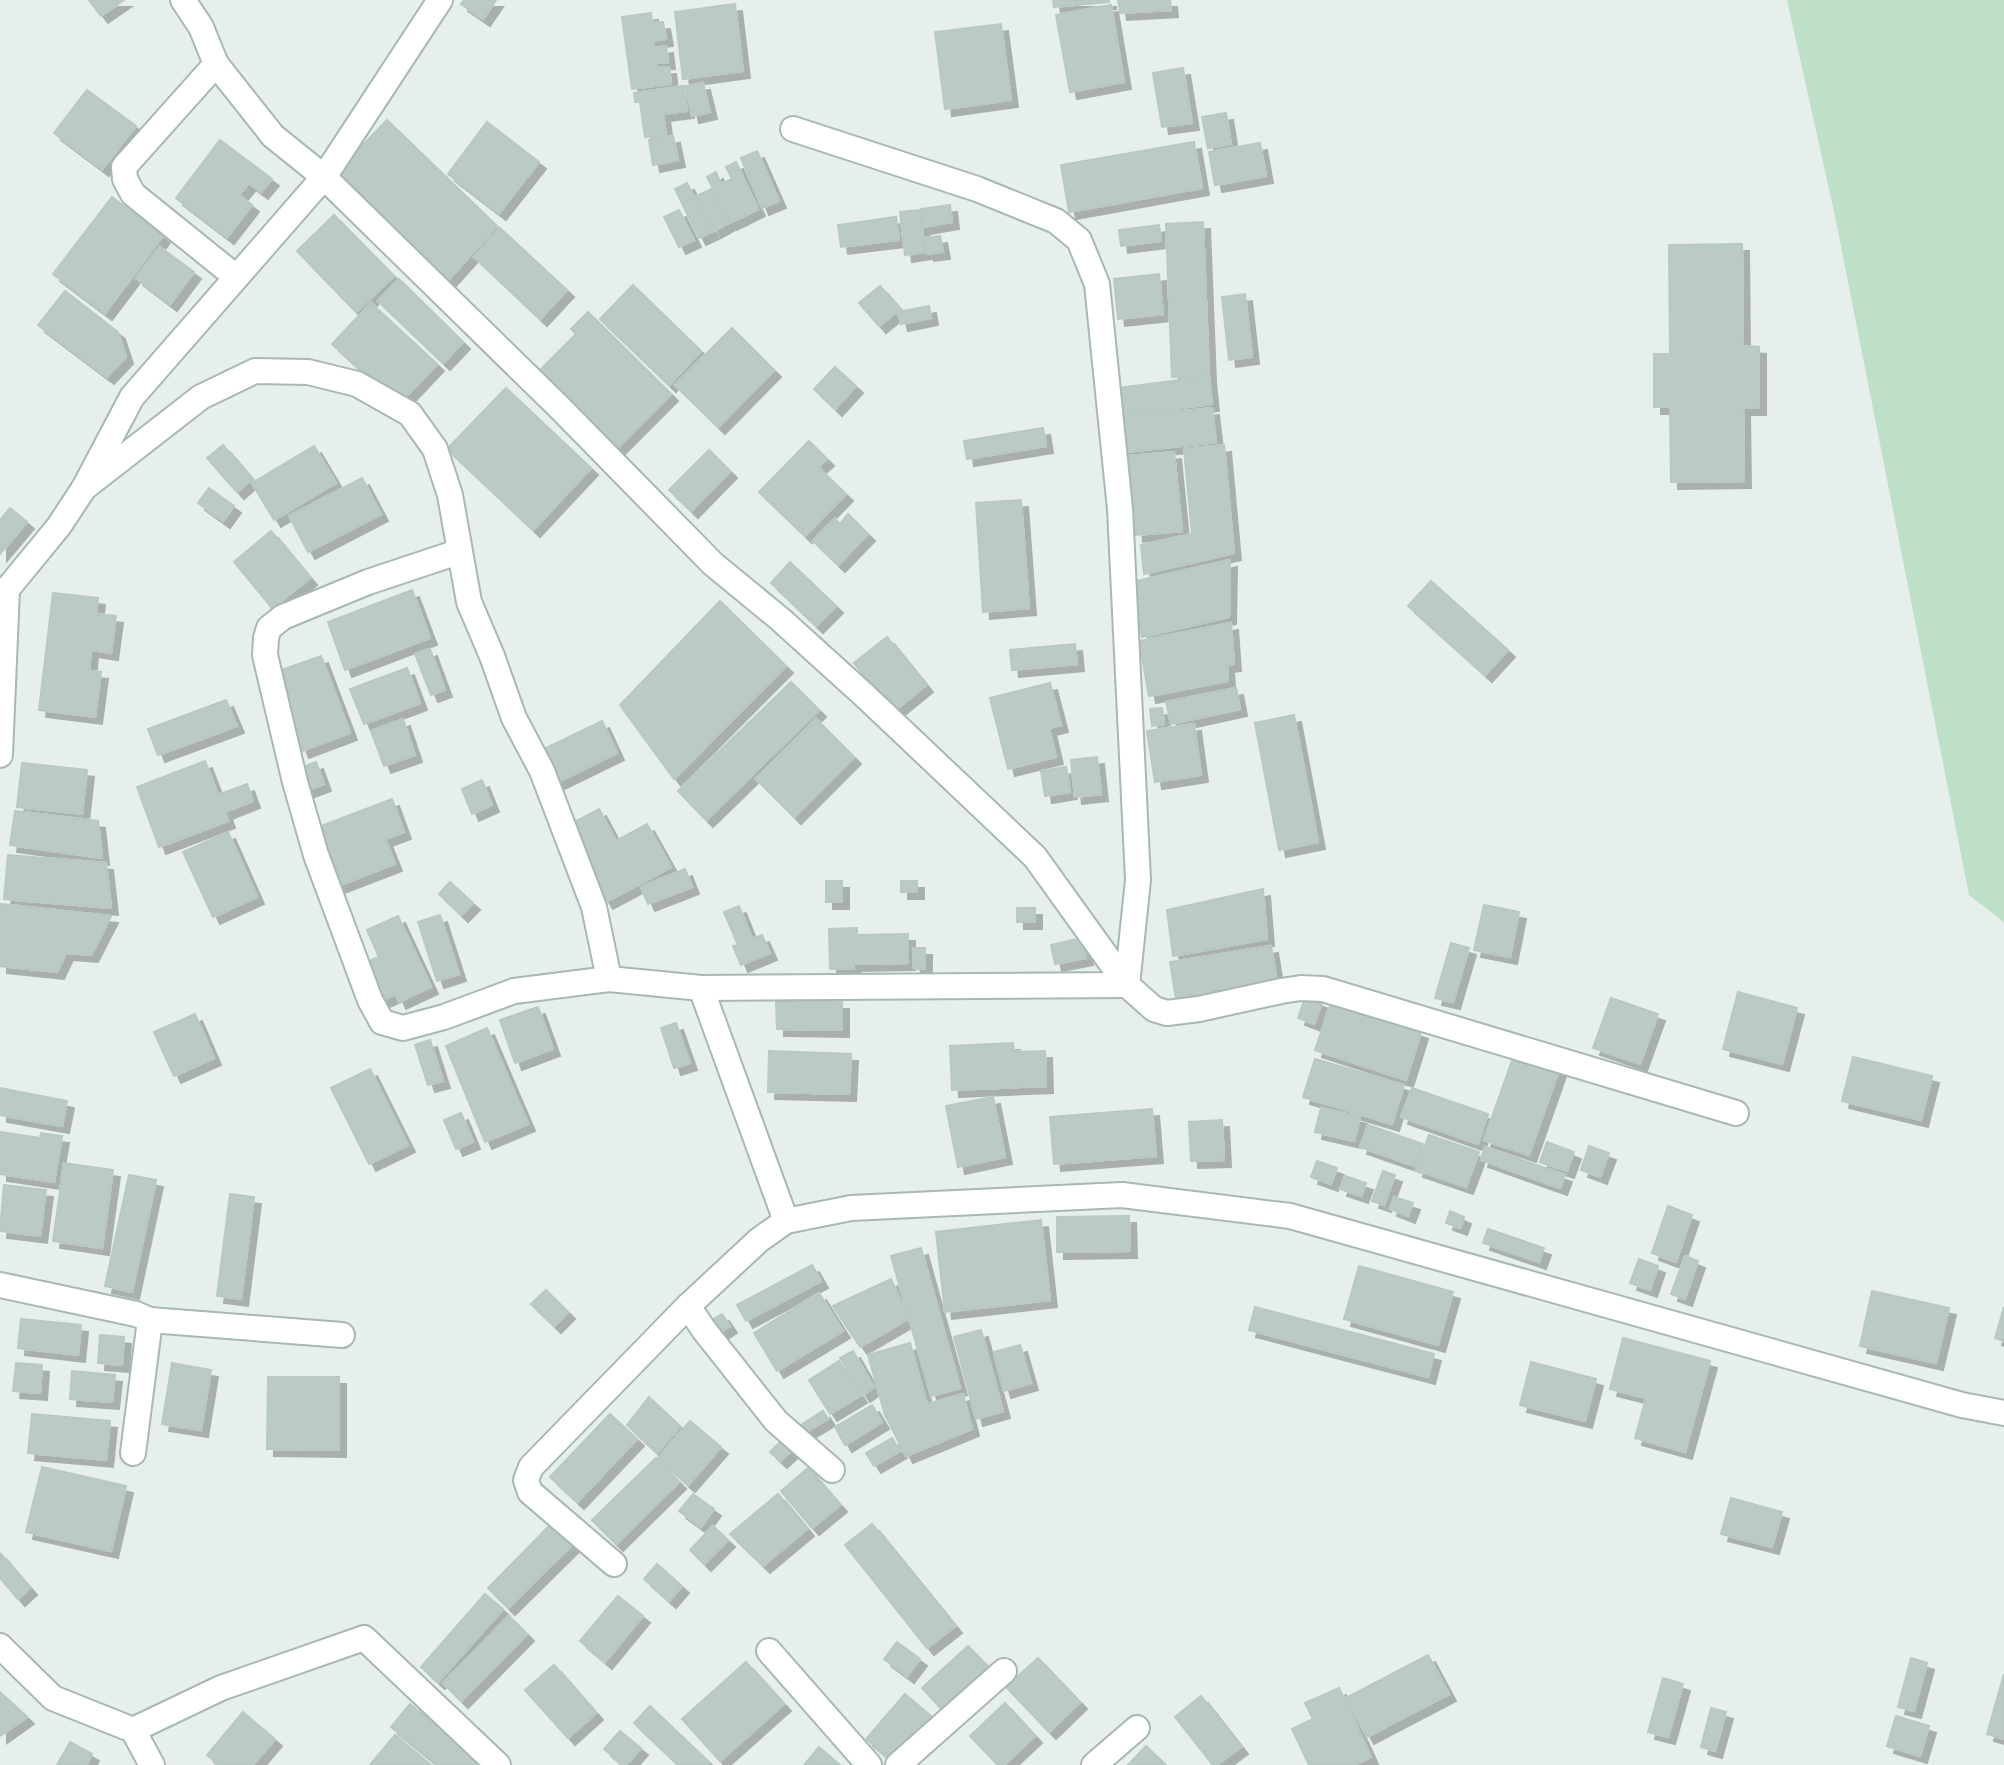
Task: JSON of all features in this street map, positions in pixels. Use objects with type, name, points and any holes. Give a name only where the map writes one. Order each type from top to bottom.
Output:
[{"type":"street","points":[[183,0],[201,27],[216,64],[273,136],[324,177],[560,408],[713,564],[864,695],[1035,857],[1127,985],[1154,1009],[1167,1013],[1281,991],[1323,989],[1736,1113]]},
{"type":"street","points":[[0,755],[4,593],[59,526],[84,488],[132,397],[324,177],[431,6]]},
{"type":"street","points":[[216,64],[124,167],[125,179],[133,194],[236,277]]},
{"type":"street","points":[[793,129],[977,189],[1056,221],[1079,240],[1097,284],[1120,509],[1138,880],[1127,985]]},
{"type":"street","points":[[84,488],[201,397],[255,371],[308,372],[357,384],[410,414],[435,449],[450,495],[469,602],[514,718],[542,771],[594,907],[609,979]]},
{"type":"street","points":[[458,552],[368,582],[283,617],[269,628],[266,638],[265,655],[316,855],[370,1000],[382,1022],[403,1028],[444,1017],[514,991],[609,979],[701,988],[1127,985]]},
{"type":"street","points":[[701,988],[786,1221]]},
{"type":"street","points":[[614,1564],[530,1492],[526,1480],[531,1467],[688,1306],[759,1240],[786,1221],[851,1208],[1122,1195],[1290,1216],[1886,1384],[2004,1413]]},
{"type":"street","points":[[0,1285],[136,1314],[150,1320],[342,1335]]},
{"type":"street","points":[[688,1306],[776,1421],[832,1470]]},
{"type":"street","points":[[133,1453],[150,1320]]},
{"type":"street","points":[[133,1730],[221,1688],[364,1638],[498,1765]]},
{"type":"street","points":[[0,1646],[53,1698],[133,1730],[152,1765]]},
{"type":"street","points":[[769,1651],[869,1765]]},
{"type":"street","points":[[898,1765],[1004,1671]]},
{"type":"street","points":[[1094,1765],[1137,1728]]},
{"type":"green space","points":[[1787,0],[2004,0],[2004,922],[1969,895],[1835,216]]},
{"type":"building","points":[[89,0],[124,0],[101,16]]},
{"type":"building","points":[[464,0],[496,0],[483,19],[461,4]]},
{"type":"building","points":[[1053,0],[1109,0],[1109,2],[1054,7]]},
{"type":"building","points":[[1118,0],[1170,0],[1171,10],[1120,13]]},
{"type":"building","points":[[735,4],[743,71],[683,79],[675,12]]},
{"type":"building","points":[[1111,5],[1124,82],[1070,92],[1056,15]]},
{"type":"building","points":[[651,13],[652,23],[663,22],[666,39],[653,41],[654,48],[666,46],[668,62],[656,63],[657,68],[669,67],[671,84],[632,89],[622,17]]},
{"type":"building","points":[[1001,24],[1011,100],[945,109],[935,32]]},
{"type":"building","points":[[1183,68],[1192,123],[1162,127],[1153,73]]},
{"type":"building","points":[[703,83],[710,112],[692,116],[686,86]]},
{"type":"building","points":[[684,86],[687,111],[663,114],[666,135],[645,137],[640,102],[635,102],[634,93]]},
{"type":"building","points":[[87,90],[136,126],[102,169],[54,133]]},
{"type":"building","points":[[1226,113],[1231,144],[1208,148],[1202,117]]},
{"type":"building","points":[[387,120],[497,226],[449,279],[337,172]]},
{"type":"building","points":[[487,122],[539,162],[499,213],[448,174]]},
{"type":"building","points":[[673,136],[678,160],[653,165],[649,140]]},
{"type":"building","points":[[220,140],[272,179],[261,192],[249,183],[239,195],[252,205],[227,237],[176,198]]},
{"type":"building","points":[[1194,142],[1202,188],[1069,212],[1061,165]]},
{"type":"building","points":[[1260,143],[1266,176],[1215,185],[1209,152]]},
{"type":"building","points":[[757,151],[779,201],[762,208],[741,158]]},
{"type":"building","points":[[736,162],[758,209],[730,223],[707,177],[716,172],[721,184],[732,179],[726,167]]},
{"type":"building","points":[[687,183],[712,232],[699,238],[675,189]]},
{"type":"building","points":[[711,189],[728,223],[714,231],[697,196]]},
{"type":"building","points":[[112,197],[163,236],[105,313],[53,274]]},
{"type":"building","points":[[950,205],[952,222],[923,227],[921,209]]},
{"type":"building","points":[[679,210],[694,240],[679,247],[664,217]]},
{"type":"building","points":[[920,210],[925,252],[905,255],[900,212]]},
{"type":"building","points":[[334,215],[394,276],[356,312],[297,251]]},
{"type":"building","points":[[896,217],[899,240],[841,247],[838,225]]},
{"type":"building","points":[[1203,222],[1209,375],[1172,377],[1166,224]]},
{"type":"building","points":[[1159,225],[1161,241],[1121,246],[1119,230]]},
{"type":"building","points":[[500,228],[567,290],[540,319],[474,257]]},
{"type":"building","points":[[940,236],[943,252],[927,254],[924,238]]},
{"type":"building","points":[[1742,244],[1743,346],[1759,347],[1759,408],[1743,408],[1744,481],[1671,482],[1670,407],[1654,407],[1654,354],[1670,354],[1669,245]]},
{"type":"building","points":[[160,247],[194,272],[170,304],[136,278]]},
{"type":"building","points":[[1159,274],[1163,314],[1118,319],[1114,279]]},
{"type":"building","points":[[399,279],[463,342],[443,363],[378,301]]},
{"type":"building","points":[[633,285],[701,351],[669,385],[600,319]]},
{"type":"building","points":[[880,286],[900,309],[879,326],[859,303]]},
{"type":"building","points":[[65,291],[118,332],[126,357],[107,377],[38,325]]},
{"type":"building","points":[[1245,294],[1252,357],[1229,360],[1222,297]]},
{"type":"building","points":[[371,303],[437,364],[398,405],[332,344]]},
{"type":"building","points":[[929,306],[931,318],[901,324],[898,312]]},
{"type":"building","points":[[588,312],[671,394],[618,447],[540,370],[576,334],[571,329]]},
{"type":"building","points":[[732,328],[774,370],[718,427],[675,385]]},
{"type":"building","points":[[835,367],[856,386],[835,409],[814,389]]},
{"type":"building","points":[[1209,376],[1212,404],[1113,417],[1110,389]]},
{"type":"building","points":[[506,388],[591,468],[533,530],[447,449]]},
{"type":"building","points":[[1212,408],[1216,442],[1118,453],[1114,418]]},
{"type":"building","points":[[1043,428],[1046,446],[967,459],[964,441]]},
{"type":"building","points":[[809,441],[827,459],[818,467],[846,494],[805,536],[759,492]]},
{"type":"building","points":[[223,445],[252,479],[237,492],[207,458]]},
{"type":"building","points":[[1224,445],[1234,553],[1144,574],[1141,545],[1192,534],[1184,449]]},
{"type":"building","points":[[314,446],[336,483],[274,520],[252,483]]},
{"type":"building","points":[[709,450],[730,471],[691,511],[669,490]]},
{"type":"building","points":[[1174,452],[1182,531],[1136,535],[1129,456]]},
{"type":"building","points":[[362,478],[381,514],[308,552],[289,516]]},
{"type":"building","points":[[209,488],[234,506],[223,521],[198,503]]},
{"type":"building","points":[[1021,500],[1029,608],[983,612],[976,503]]},
{"type":"building","points":[[10,508],[27,522],[0,554],[0,520]]},
{"type":"building","points":[[848,514],[868,534],[838,565],[813,541],[835,519],[840,524]]},
{"type":"building","points":[[271,531],[310,578],[272,608],[234,562]]},
{"type":"building","points":[[1230,560],[1229,617],[1142,637],[1132,582]]},
{"type":"building","points":[[790,562],[836,606],[816,626],[771,583]]},
{"type":"building","points":[[1431,581],[1508,650],[1485,675],[1408,606]]},
{"type":"building","points":[[412,590],[430,638],[345,670],[328,622]]},
{"type":"building","points":[[53,593],[98,598],[96,614],[116,616],[111,653],[91,650],[89,671],[101,672],[95,717],[39,710]]},
{"type":"building","points":[[720,601],[786,666],[674,779],[620,705]]},
{"type":"building","points":[[1231,623],[1234,664],[1227,665],[1228,681],[1149,696],[1139,641]]},
{"type":"building","points":[[887,637],[926,685],[893,712],[854,663]]},
{"type":"building","points":[[1075,644],[1077,664],[1012,670],[1010,650]]},
{"type":"building","points":[[430,649],[445,690],[431,695],[415,654]]},
{"type":"building","points":[[321,656],[350,733],[302,751],[273,673]]},
{"type":"building","points":[[407,668],[420,703],[364,724],[350,689]]},
{"type":"building","points":[[791,682],[819,710],[706,820],[678,791]]},
{"type":"building","points":[[1050,683],[1061,725],[1049,728],[1056,757],[1008,769],[990,698]]},
{"type":"building","points":[[1236,688],[1240,709],[1171,724],[1166,702]]},
{"type":"building","points":[[226,700],[237,726],[158,755],[148,729]]},
{"type":"building","points":[[1162,708],[1164,724],[1152,726],[1150,709]]},
{"type":"building","points":[[1294,715],[1318,842],[1279,850],[1255,723]]},
{"type":"building","points":[[403,719],[415,755],[384,766],[371,731]]},
{"type":"building","points":[[816,719],[854,757],[794,817],[756,779]]},
{"type":"building","points":[[602,721],[617,753],[558,782],[542,750]]},
{"type":"building","points":[[1194,724],[1201,775],[1155,782],[1147,731]]},
{"type":"building","points":[[1097,757],[1101,794],[1075,797],[1071,760]]},
{"type":"building","points":[[205,761],[218,795],[247,784],[253,801],[225,812],[228,821],[159,847],[137,787]]},
{"type":"building","points":[[316,762],[324,784],[305,791],[297,769]]},
{"type":"building","points":[[22,763],[87,770],[82,814],[17,807]]},
{"type":"building","points":[[1066,767],[1070,792],[1045,796],[1041,771]]},
{"type":"building","points":[[482,780],[492,805],[472,814],[462,789]]},
{"type":"building","points":[[392,799],[404,832],[385,839],[395,864],[335,887],[313,829]]},
{"type":"building","points":[[599,809],[616,841],[647,824],[671,867],[606,902],[582,860],[589,856],[571,824]]},
{"type":"building","points":[[15,811],[98,821],[102,858],[10,845]]},
{"type":"building","points":[[228,832],[257,897],[213,917],[183,852]]},
{"type":"building","points":[[8,855],[106,863],[111,908],[4,899]]},
{"type":"building","points":[[685,869],[692,887],[648,904],[641,887]]},
{"type":"building","points":[[826,881],[842,881],[842,902],[826,902]]},
{"type":"building","points":[[901,881],[917,881],[917,892],[901,892]]},
{"type":"building","points":[[450,882],[473,903],[461,915],[439,894]]},
{"type":"building","points":[[1263,889],[1267,939],[1173,956],[1167,910]]},
{"type":"building","points":[[1,904],[111,916],[91,955],[66,953],[57,972],[0,966]]},
{"type":"building","points":[[1484,905],[1519,912],[1510,957],[1474,950]]},
{"type":"building","points":[[739,906],[752,939],[762,935],[770,953],[741,965],[733,946],[738,945],[724,912]]},
{"type":"building","points":[[1017,908],[1035,908],[1035,922],[1017,922]]},
{"type":"building","points":[[440,915],[459,974],[437,981],[418,922]]},
{"type":"building","points":[[398,916],[431,987],[399,1002],[396,994],[376,1003],[359,965],[379,957],[367,930]]},
{"type":"building","points":[[857,928],[857,935],[908,934],[908,963],[853,964],[854,968],[830,969],[829,929]]},
{"type":"building","points":[[1082,938],[1086,958],[1055,964],[1051,945]]},
{"type":"building","points":[[1451,943],[1469,948],[1453,1002],[1435,998]]},
{"type":"building","points":[[1271,946],[1277,983],[1176,999],[1170,962]]},
{"type":"building","points":[[913,948],[925,948],[925,969],[914,969]]},
{"type":"building","points":[[1738,992],[1797,1008],[1782,1064],[1723,1049]]},
{"type":"building","points":[[1306,996],[1322,1002],[1314,1024],[1298,1018]]},
{"type":"building","points":[[1611,998],[1658,1014],[1640,1064],[1593,1048]]},
{"type":"building","points":[[776,1002],[842,1002],[842,1030],[777,1029]]},
{"type":"building","points":[[1331,1003],[1421,1032],[1406,1080],[1315,1050]]},
{"type":"building","points":[[538,1007],[553,1049],[515,1063],[500,1020]]},
{"type":"building","points":[[195,1014],[214,1058],[174,1076],[154,1032]]},
{"type":"building","points":[[676,1023],[690,1063],[674,1068],[661,1028]]},
{"type":"building","points":[[487,1028],[528,1124],[485,1142],[446,1046]]},
{"type":"building","points":[[430,1040],[443,1081],[428,1085],[415,1045]]},
{"type":"building","points":[[1013,1043],[1014,1052],[1045,1051],[1046,1086],[952,1090],[950,1046]]},
{"type":"building","points":[[1516,1049],[1561,1064],[1529,1155],[1484,1140]]},
{"type":"building","points":[[769,1051],[851,1054],[849,1094],[768,1092]]},
{"type":"building","points":[[1853,1057],[1932,1076],[1921,1120],[1842,1101]]},
{"type":"building","points":[[1315,1059],[1404,1085],[1392,1124],[1303,1097]]},
{"type":"building","points":[[370,1069],[408,1145],[369,1164],[331,1088]]},
{"type":"building","points":[[0,1088],[67,1101],[62,1126],[0,1115]]},
{"type":"building","points":[[1412,1088],[1488,1114],[1478,1144],[1401,1117]]},
{"type":"building","points":[[993,1097],[1005,1157],[958,1167],[946,1106]]},
{"type":"building","points":[[1321,1108],[1360,1117],[1354,1141],[1315,1132]]},
{"type":"building","points":[[1152,1109],[1156,1156],[1054,1164],[1050,1117]]},
{"type":"building","points":[[461,1113],[473,1142],[456,1149],[444,1120]]},
{"type":"building","points":[[1222,1120],[1224,1160],[1191,1161],[1189,1122]]},
{"type":"building","points":[[1368,1125],[1423,1144],[1415,1166],[1360,1147]]},
{"type":"building","points":[[0,1132],[40,1138],[41,1133],[62,1136],[54,1182],[0,1174]]},
{"type":"building","points":[[1429,1135],[1479,1152],[1466,1187],[1416,1170]]},
{"type":"building","points":[[1547,1142],[1574,1152],[1567,1171],[1540,1162]]},
{"type":"building","points":[[1589,1146],[1609,1153],[1600,1177],[1581,1170]]},
{"type":"building","points":[[1485,1147],[1565,1175],[1560,1188],[1481,1160]]},
{"type":"building","points":[[1317,1161],[1337,1168],[1331,1184],[1311,1177]]},
{"type":"building","points":[[64,1163],[113,1170],[102,1248],[53,1241]]},
{"type":"building","points":[[1383,1171],[1395,1175],[1384,1205],[1372,1201]]},
{"type":"building","points":[[129,1175],[156,1180],[132,1292],[105,1286]]},
{"type":"building","points":[[1345,1176],[1366,1183],[1361,1196],[1340,1189]]},
{"type":"building","points":[[4,1185],[46,1190],[40,1236],[0,1231]]},
{"type":"building","points":[[230,1194],[254,1197],[241,1299],[217,1296]]},
{"type":"building","points":[[1394,1197],[1413,1203],[1408,1216],[1390,1209]]},
{"type":"building","points":[[1668,1206],[1692,1215],[1676,1262],[1652,1253]]},
{"type":"building","points":[[1450,1211],[1464,1217],[1460,1228],[1446,1223]]},
{"type":"building","points":[[1129,1216],[1130,1251],[1057,1252],[1057,1217]]},
{"type":"building","points":[[1041,1220],[1050,1300],[945,1312],[936,1232]]},
{"type":"building","points":[[1488,1229],[1544,1248],[1539,1262],[1483,1243]]},
{"type":"building","points":[[921,1248],[960,1388],[931,1396],[891,1256]]},
{"type":"building","points":[[1685,1256],[1698,1261],[1685,1299],[1671,1294]]},
{"type":"building","points":[[1639,1259],[1658,1266],[1650,1290],[1630,1283]]},
{"type":"building","points":[[812,1265],[821,1281],[746,1321],[737,1305]]},
{"type":"building","points":[[1359,1266],[1453,1292],[1438,1345],[1344,1319]]},
{"type":"building","points":[[891,1279],[908,1319],[860,1347],[833,1306]]},
{"type":"building","points":[[546,1290],[568,1312],[554,1326],[531,1304]]},
{"type":"building","points":[[1872,1291],[1949,1308],[1936,1363],[1860,1346]]},
{"type":"building","points":[[819,1293],[843,1331],[777,1371],[754,1333]]},
{"type":"building","points":[[1255,1307],[1434,1354],[1428,1377],[1249,1330]]},
{"type":"building","points":[[2004,1307],[2004,1341],[1995,1338]]},
{"type":"building","points":[[722,1314],[730,1326],[716,1335],[707,1323]]},
{"type":"building","points":[[21,1319],[81,1325],[78,1355],[18,1348]]},
{"type":"building","points":[[981,1330],[1003,1411],[976,1419],[954,1337]]},
{"type":"building","points":[[100,1335],[124,1337],[122,1365],[98,1363]]},
{"type":"building","points":[[1623,1338],[1710,1361],[1685,1452],[1635,1438],[1646,1398],[1610,1389]]},
{"type":"building","points":[[910,1343],[927,1404],[963,1394],[972,1429],[906,1456],[885,1415],[868,1355]]},
{"type":"building","points":[[1020,1345],[1031,1383],[1004,1391],[994,1352]]},
{"type":"building","points":[[853,1351],[874,1387],[863,1395],[840,1358]]},
{"type":"building","points":[[839,1361],[860,1396],[830,1414],[809,1380]]},
{"type":"building","points":[[1531,1362],[1596,1379],[1585,1421],[1520,1405]]},
{"type":"building","points":[[16,1363],[42,1365],[40,1393],[13,1391]]},
{"type":"building","points":[[172,1363],[211,1370],[201,1430],[162,1424]]},
{"type":"building","points":[[72,1371],[115,1375],[112,1402],[70,1399]]},
{"type":"building","points":[[268,1377],[339,1377],[339,1450],[267,1449]]},
{"type":"building","points":[[649,1397],[680,1426],[657,1453],[627,1425]]},
{"type":"building","points":[[872,1405],[882,1422],[845,1445],[835,1427]]},
{"type":"building","points":[[823,1411],[828,1419],[806,1432],[801,1425]]},
{"type":"building","points":[[32,1414],[110,1421],[106,1460],[28,1453]]},
{"type":"building","points":[[610,1414],[637,1439],[577,1502],[550,1477]]},
{"type":"building","points":[[690,1421],[721,1447],[688,1485],[658,1458]]},
{"type":"building","points":[[892,1438],[900,1451],[874,1466],[866,1453]]},
{"type":"building","points":[[781,1441],[790,1452],[780,1461],[770,1452]]},
{"type":"building","points":[[656,1458],[679,1482],[616,1544],[592,1520]]},
{"type":"building","points":[[42,1467],[126,1486],[111,1551],[26,1532]]},
{"type":"building","points":[[808,1468],[840,1505],[812,1528],[781,1491]]},
{"type":"building","points":[[693,1494],[714,1509],[701,1527],[679,1511]]},
{"type":"building","points":[[778,1494],[807,1529],[763,1566],[730,1534]]},
{"type":"building","points":[[1731,1498],[1782,1512],[1772,1547],[1721,1534]]},
{"type":"building","points":[[554,1521],[575,1542],[508,1608],[488,1588]]},
{"type":"building","points":[[872,1524],[955,1626],[927,1648],[845,1545]]},
{"type":"building","points":[[713,1526],[728,1540],[704,1564],[690,1550]]},
{"type":"building","points":[[0,1553],[30,1588],[18,1599],[0,1578]]},
{"type":"building","points":[[657,1564],[682,1586],[669,1601],[644,1579]]},
{"type":"building","points":[[485,1594],[503,1609],[438,1682],[421,1667]]},
{"type":"building","points":[[618,1596],[643,1616],[605,1662],[580,1641]]},
{"type":"building","points":[[509,1616],[527,1634],[461,1701],[443,1683]]},
{"type":"building","points":[[897,1642],[920,1659],[907,1676],[884,1659]]},
{"type":"building","points":[[968,1646],[993,1672],[946,1714],[922,1688]]},
{"type":"building","points":[[1428,1655],[1449,1694],[1367,1737],[1346,1698]]},
{"type":"building","points":[[1038,1658],[1080,1702],[1049,1732],[1006,1687]]},
{"type":"building","points":[[1911,1658],[1927,1663],[1914,1711],[1898,1707]]},
{"type":"building","points":[[746,1662],[784,1704],[720,1761],[682,1719]]},
{"type":"building","points":[[554,1665],[596,1713],[568,1738],[525,1690]]},
{"type":"building","points":[[2004,1674],[2004,1739],[1987,1734]]},
{"type":"building","points":[[1663,1678],[1683,1684],[1668,1737],[1648,1732]]},
{"type":"building","points":[[1339,1688],[1371,1757],[1354,1765],[1309,1765],[1292,1729],[1313,1719],[1305,1703]]},
{"type":"building","points":[[0,1692],[27,1717],[0,1736]]},
{"type":"building","points":[[905,1694],[936,1720],[898,1765],[866,1739]]},
{"type":"building","points":[[1201,1696],[1241,1747],[1217,1765],[1213,1765],[1175,1717]]},
{"type":"building","points":[[1005,1703],[1035,1736],[1004,1765],[998,1765],[970,1736]]},
{"type":"building","points":[[410,1704],[481,1761],[478,1765],[438,1765],[391,1727]]},
{"type":"building","points":[[650,1706],[709,1762],[706,1765],[678,1765],[634,1723]]},
{"type":"building","points":[[1711,1708],[1726,1712],[1715,1751],[1701,1747]]},
{"type":"building","points":[[243,1712],[275,1739],[253,1765],[219,1765],[207,1755]]},
{"type":"building","points":[[1896,1716],[1929,1726],[1920,1756],[1887,1746]]},
{"type":"building","points":[[620,1731],[641,1748],[626,1765],[604,1749]]},
{"type":"building","points":[[395,1735],[431,1765],[370,1765]]},
{"type":"building","points":[[70,1742],[92,1754],[86,1765],[57,1765]]},
{"type":"building","points":[[1146,1746],[1166,1765],[1128,1765]]},
{"type":"building","points":[[819,1747],[840,1765],[804,1765]]}]
